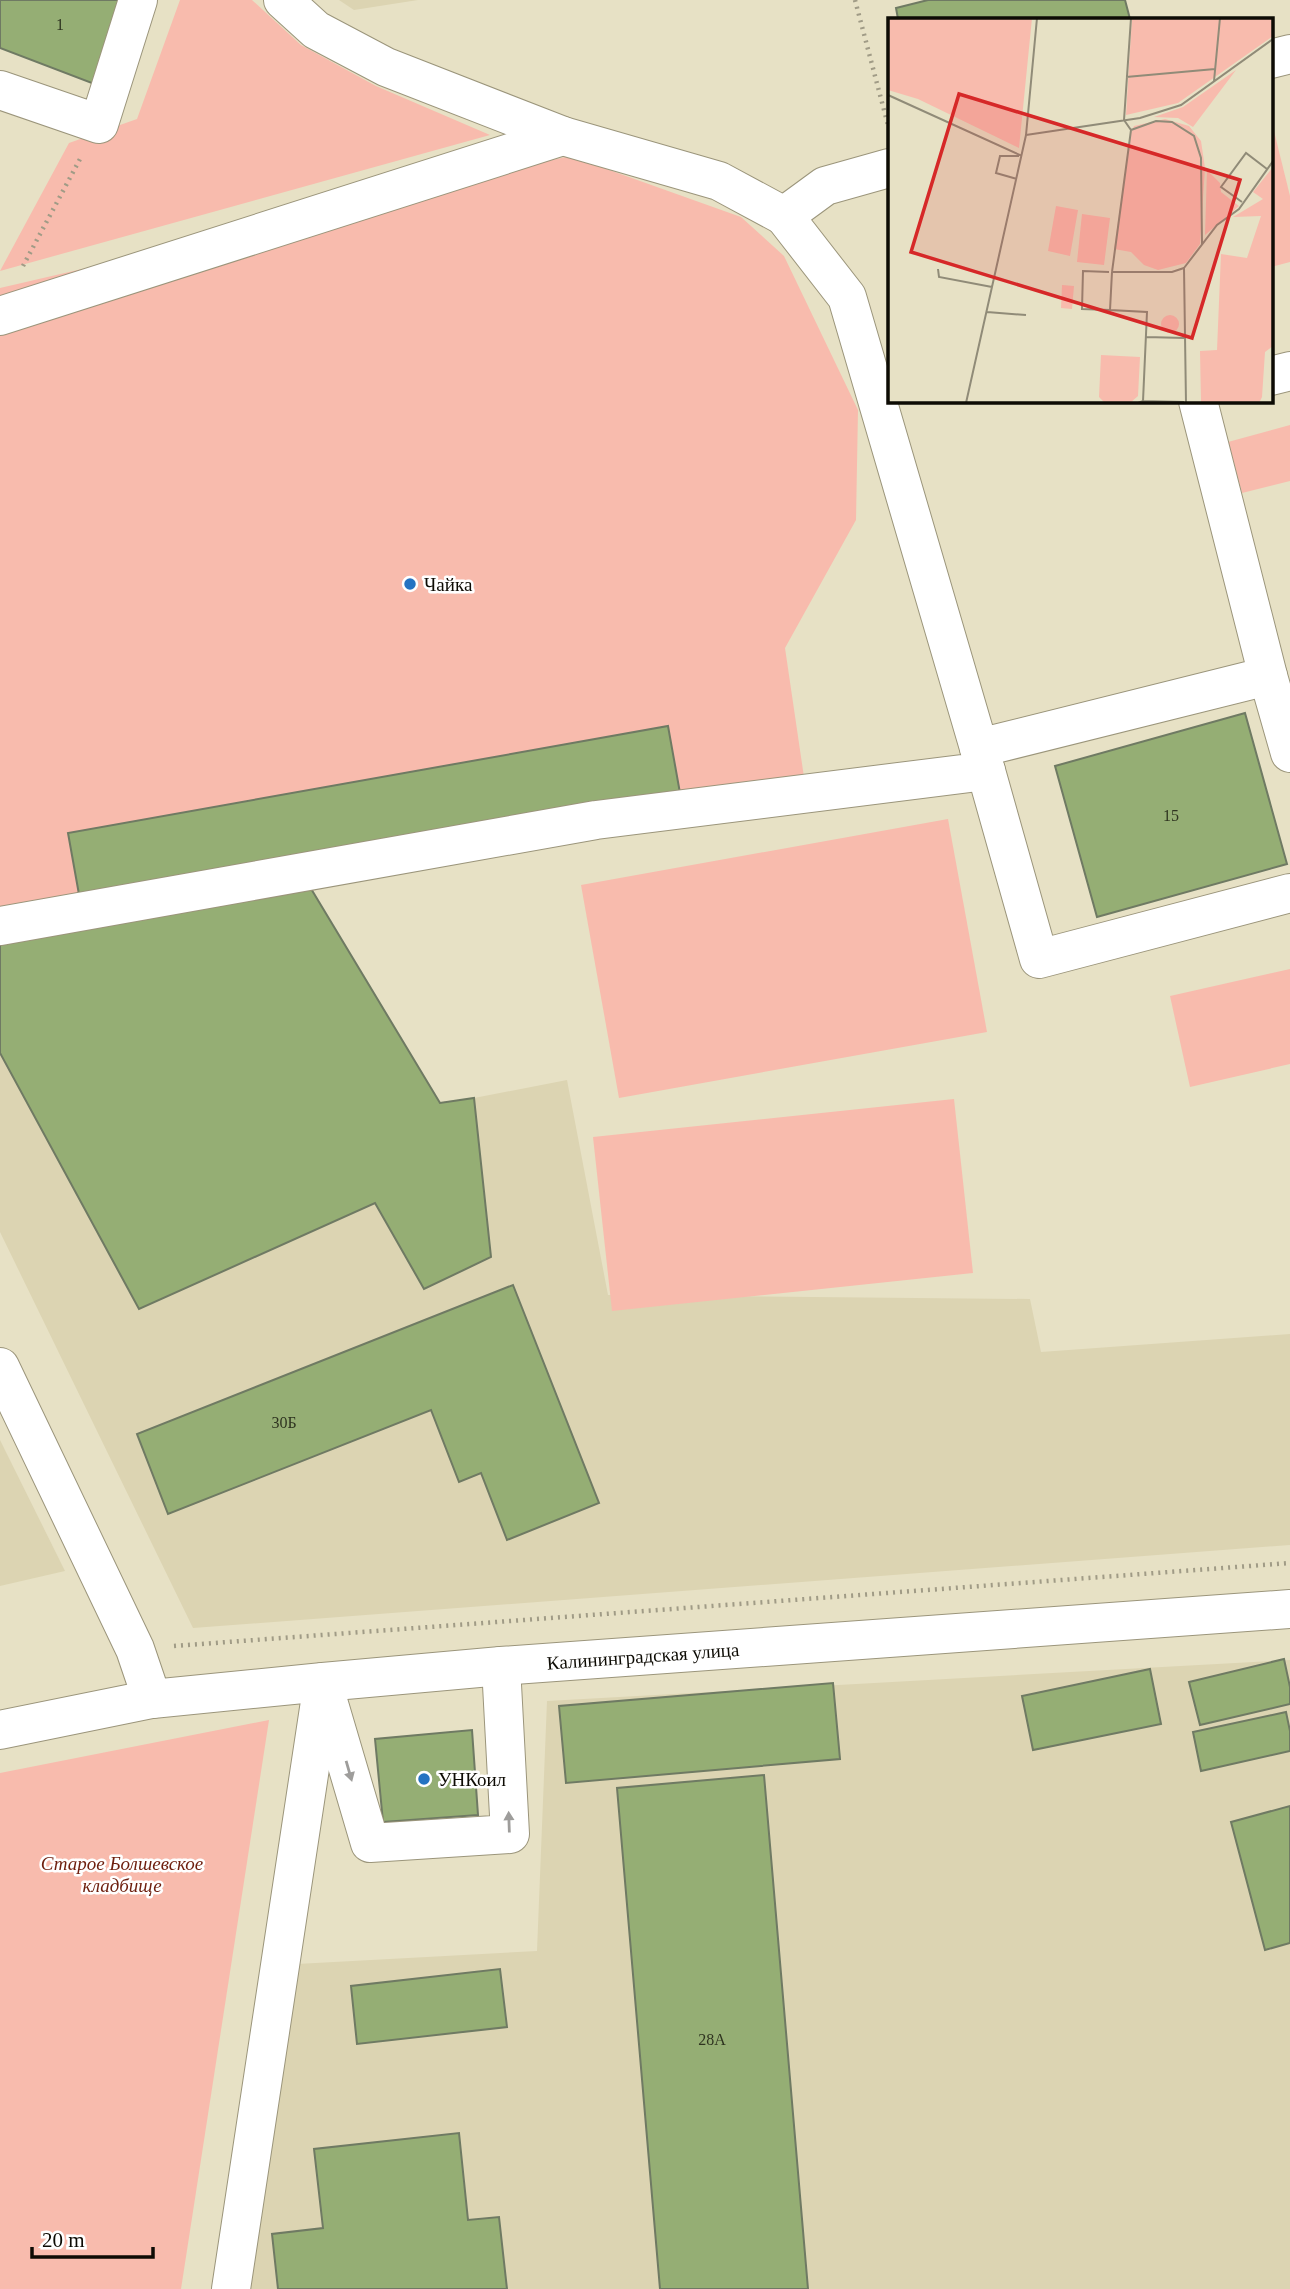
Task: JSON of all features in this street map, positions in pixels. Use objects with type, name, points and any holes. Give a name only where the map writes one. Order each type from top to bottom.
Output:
[{"type":"street","points":[[0,90],[99,124],[138,0]]},
{"type":"street","points":[[283,0],[316,30],[386,67],[563,136],[719,181],[784,216],[847,297],[1039,960],[1290,893]]},
{"type":"street","points":[[1272,59],[1290,54]]},
{"type":"street","points":[[0,316],[563,136]]},
{"type":"street","points":[[784,216],[825,186],[888,168]]},
{"type":"street","points":[[1272,376],[1290,371]]},
{"type":"street","points":[[1198,402],[1290,753]]},
{"type":"street","points":[[0,926],[596,820],[982,760],[1268,676]]},
{"type":"street","points":[[0,1367],[135,1649],[152,1699]]},
{"type":"street","name":"Калининградская улица","points":[[0,1730],[152,1699],[502,1665],[1290,1609]]},
{"type":"street","points":[[323,1682],[370,1843],[510,1834],[502,1665]]},
{"type":"street","points":[[231,2289],[323,1682]]},
{"type":"path","points":[[855,0],[888,125]]},
{"type":"path","points":[[20,272],[99,124]]},
{"type":"path","points":[[135,1649],[1290,1563]]},
{"type":"shaded area","points":[[339,0],[418,0],[354,10]]},
{"type":"shaded area","points":[[307,882],[440,1102],[567,1080],[608,1295],[1030,1299],[1041,1352],[1290,1334],[1290,1545],[193,1628],[0,1232],[0,932]]},
{"type":"shaded area","points":[[0,1440],[65,1571],[0,1586]]},
{"type":"shaded area","points":[[1290,1660],[1290,2289],[248,2289],[297,1964],[537,1951],[547,1701]]},
{"type":"green space","points":[[180,0],[252,0],[301,45],[376,86],[490,135],[0,271],[69,143],[137,119]]},
{"type":"green space","points":[[1272,123],[1290,196],[1290,262],[1272,267]]},
{"type":"green space","name":"Чайка","points":[[570,156],[741,217],[784,256],[858,410],[856,520],[785,648],[805,784],[0,911],[0,288]]},
{"type":"green space","points":[[1290,425],[1290,481],[1242,493],[1228,442]]},
{"type":"green space","points":[[948,819],[987,1032],[619,1098],[581,885]]},
{"type":"green space","points":[[1290,969],[1290,1064],[1190,1087],[1170,996]]},
{"type":"green space","points":[[954,1099],[973,1273],[612,1311],[593,1137]]},
{"type":"green space","name":"Старое Болшевское кладбище","points":[[269,1720],[181,2289],[0,2289],[0,1773]]},
{"type":"building","points":[[0,0],[129,0],[97,85],[0,48]]},
{"type":"building","points":[[928,0],[1125,0],[1130,18],[898,18],[896,8]]},
{"type":"building","points":[[1245,713],[1287,864],[1097,917],[1055,766]]},
{"type":"building","points":[[668,726],[680,793],[80,900],[68,833]]},
{"type":"building","points":[[307,882],[440,1103],[474,1098],[491,1257],[424,1289],[375,1203],[139,1309],[0,1053],[0,932]]},
{"type":"building","points":[[513,1285],[599,1503],[507,1540],[481,1473],[459,1482],[431,1410],[168,1514],[137,1434]]},
{"type":"building","points":[[1284,1659],[1290,1687],[1290,1704],[1200,1725],[1189,1682]]},
{"type":"building","points":[[1150,1669],[1161,1724],[1033,1750],[1022,1696]]},
{"type":"building","points":[[833,1683],[840,1759],[566,1783],[559,1706]]},
{"type":"building","points":[[1286,1712],[1290,1751],[1201,1771],[1193,1732]]},
{"type":"building","points":[[472,1730],[478,1815],[383,1822],[375,1739]]},
{"type":"building","points":[[764,1775],[808,2289],[660,2289],[617,1788]]},
{"type":"building","points":[[1290,1806],[1290,1943],[1265,1950],[1231,1822]]},
{"type":"building","points":[[500,1969],[507,2027],[357,2044],[351,1986]]},
{"type":"building","points":[[459,2133],[468,2220],[499,2217],[507,2289],[278,2289],[272,2234],[323,2228],[314,2149]]},
{"type":"place","name":"Чайка","points":[[410,584]]},
{"type":"place","name":"УНКоил","points":[[424,1779]]}]
